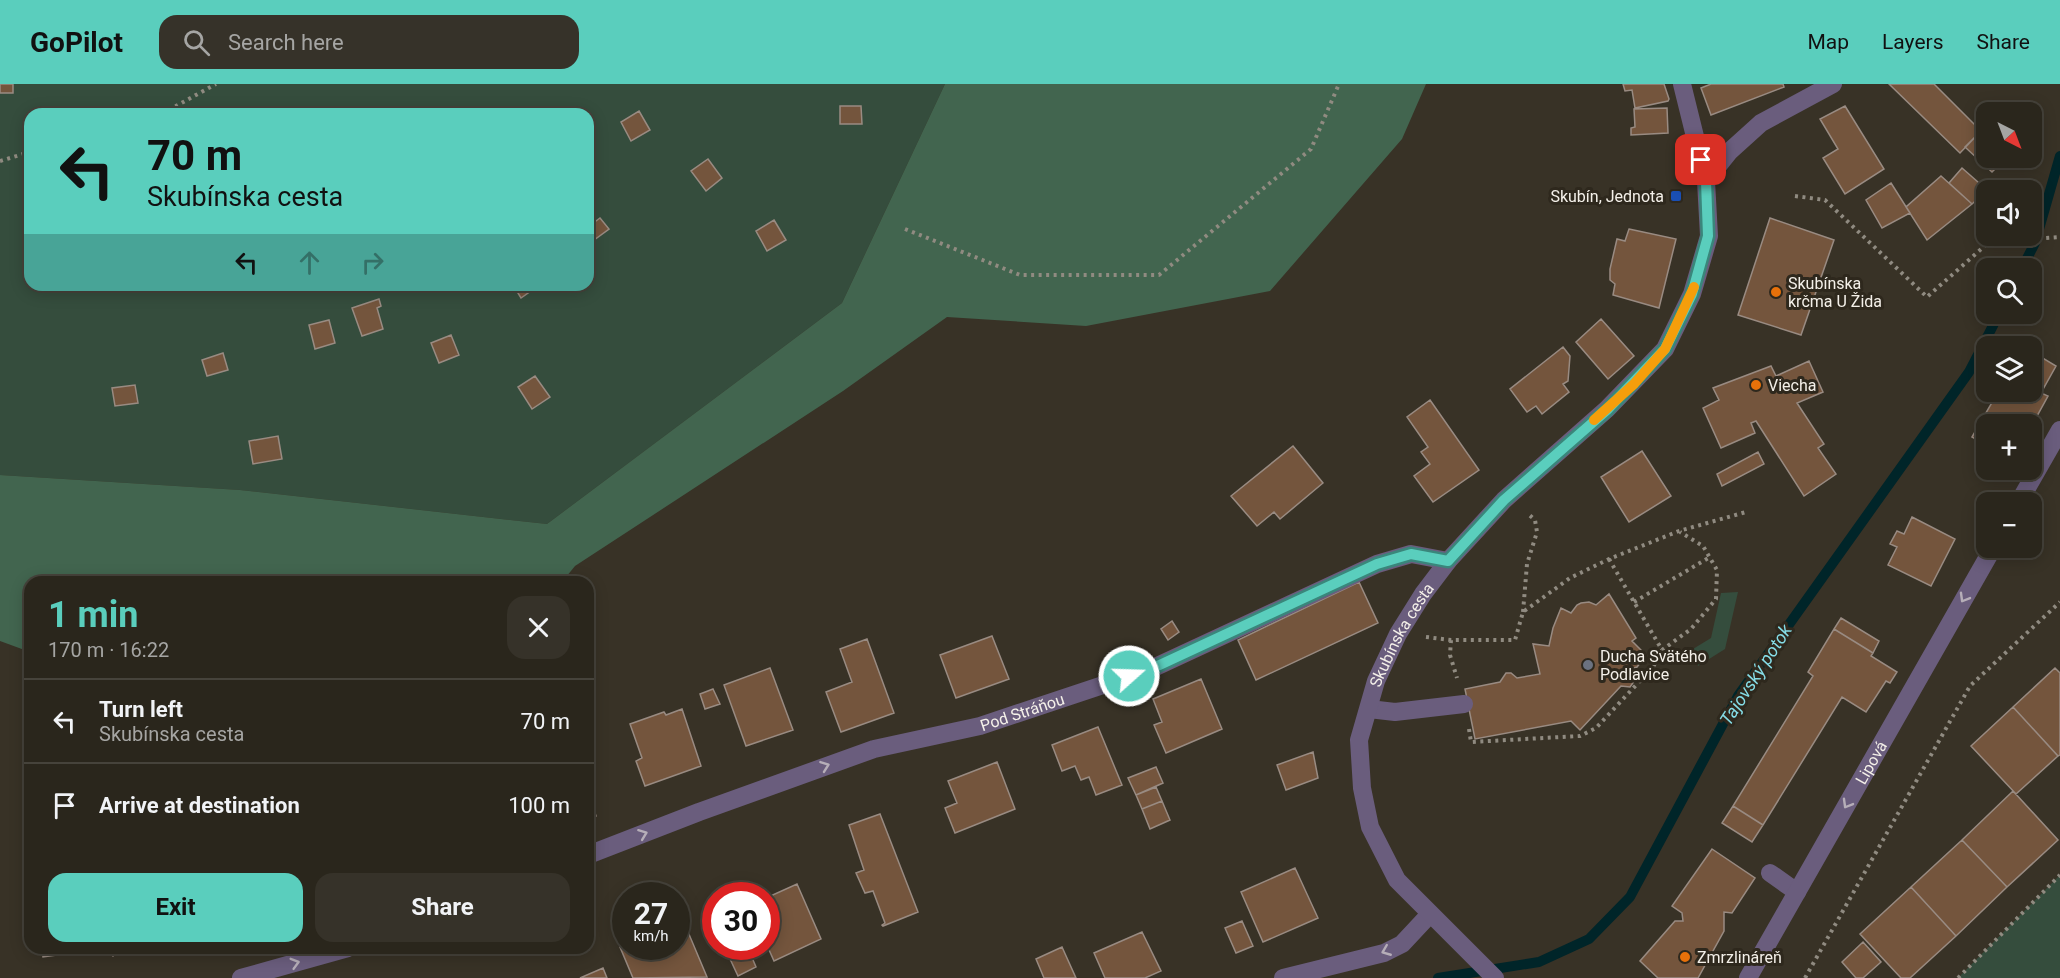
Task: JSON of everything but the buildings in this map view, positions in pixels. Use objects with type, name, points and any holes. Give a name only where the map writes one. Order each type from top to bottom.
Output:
[{"type":"street","name":"Skubínska cesta","points":[[1495,978],[1397,880],[1370,827],[1362,788],[1359,740],[1376,681],[1398,634],[1423,594],[1448,561],[1504,500],[1607,410],[1665,349],[1692,294],[1708,236],[1706,181],[1682,84]]},
{"type":"street","points":[[1706,181],[1730,151],[1761,123],[1833,84]]},
{"type":"street","points":[[2025,492],[2060,430]]},
{"type":"street","name":"Pod Stráňou","points":[[594,853],[874,749],[980,726],[1151,669],[1377,564],[1411,554],[1448,561]]},
{"type":"street","name":"Lipová","points":[[1748,978],[1987,558]]},
{"type":"street","points":[[1369,709],[1395,712],[1464,704]]},
{"type":"street","points":[[1770,873],[1797,892]]},
{"type":"street","points":[[1283,978],[1384,953],[1402,944],[1430,914]]},
{"type":"street","points":[[241,978],[327,954]]},
{"type":"path","points":[[170,108],[216,84]]},
{"type":"path","points":[[905,229],[1020,274],[1159,275],[1311,148],[1339,84]]},
{"type":"path","points":[[0,161],[24,154]]},
{"type":"path","points":[[1795,196],[1825,200],[1927,297],[1985,246]]},
{"type":"path","points":[[2042,238],[2059,237]]},
{"type":"path","points":[[1523,612],[1570,578],[1609,559],[1679,531],[1746,512]]},
{"type":"path","points":[[1419,637],[1451,640],[1515,640],[1523,612],[1527,564],[1537,532],[1534,520]]},
{"type":"path","points":[[1464,704],[1471,741],[1580,736],[1596,728],[1653,667],[1662,650],[1690,629],[1716,599],[1717,570],[1710,557],[1703,546],[1679,531]]},
{"type":"path","points":[[1634,602],[1710,557]]},
{"type":"path","points":[[1609,559],[1662,650]]},
{"type":"path","points":[[1805,978],[1970,686],[2060,602]]},
{"type":"path","points":[[1451,640],[1450,655],[1454,668]]},
{"type":"path","points":[[1958,978],[2060,875]]},
{"type":"green space","points":[[0,84],[945,84],[842,303],[547,524],[240,490],[0,475]]},
{"type":"green space","points":[[945,84],[1426,84],[1402,139],[1270,291],[1086,326],[947,317],[843,391],[575,566],[567,576],[24,576],[24,650],[0,641],[0,475],[240,490],[547,524],[842,303]]},
{"type":"green space","points":[[1738,592],[1725,649],[1698,666],[1693,649],[1711,638],[1721,593]]},
{"type":"green space","points":[[2060,875],[2060,978],[1958,978]]},
{"type":"waterway","name":"Tajovský potok","points":[[2027,258],[2035,243],[2060,156]]},
{"type":"waterway","name":"Tajovský potok","points":[[1438,978],[1539,962],[1589,939],[1630,897],[1738,696],[1969,372],[1994,324]]},
{"type":"slow traffic","points":[[1594,420],[1634,384],[1665,349],[1694,287]]},
{"type":"place","name":"Skubín, Jednota","points":[[1676,196]]},
{"type":"place","name":"Skubínska krčma U Žida","points":[[1776,292]]},
{"type":"place","name":"Viecha","points":[[1756,385]]},
{"type":"place","name":"Ducha Svätého Podlavice","points":[[1588,665]]},
{"type":"place","name":"Zmrzlináreň","points":[[1685,957]]},
{"type":"route","points":[[1129,676],[1151,669],[1377,564],[1411,554],[1448,561],[1504,500],[1607,410],[1665,349],[1692,294],[1708,236],[1706,181],[1701,160]]}]
